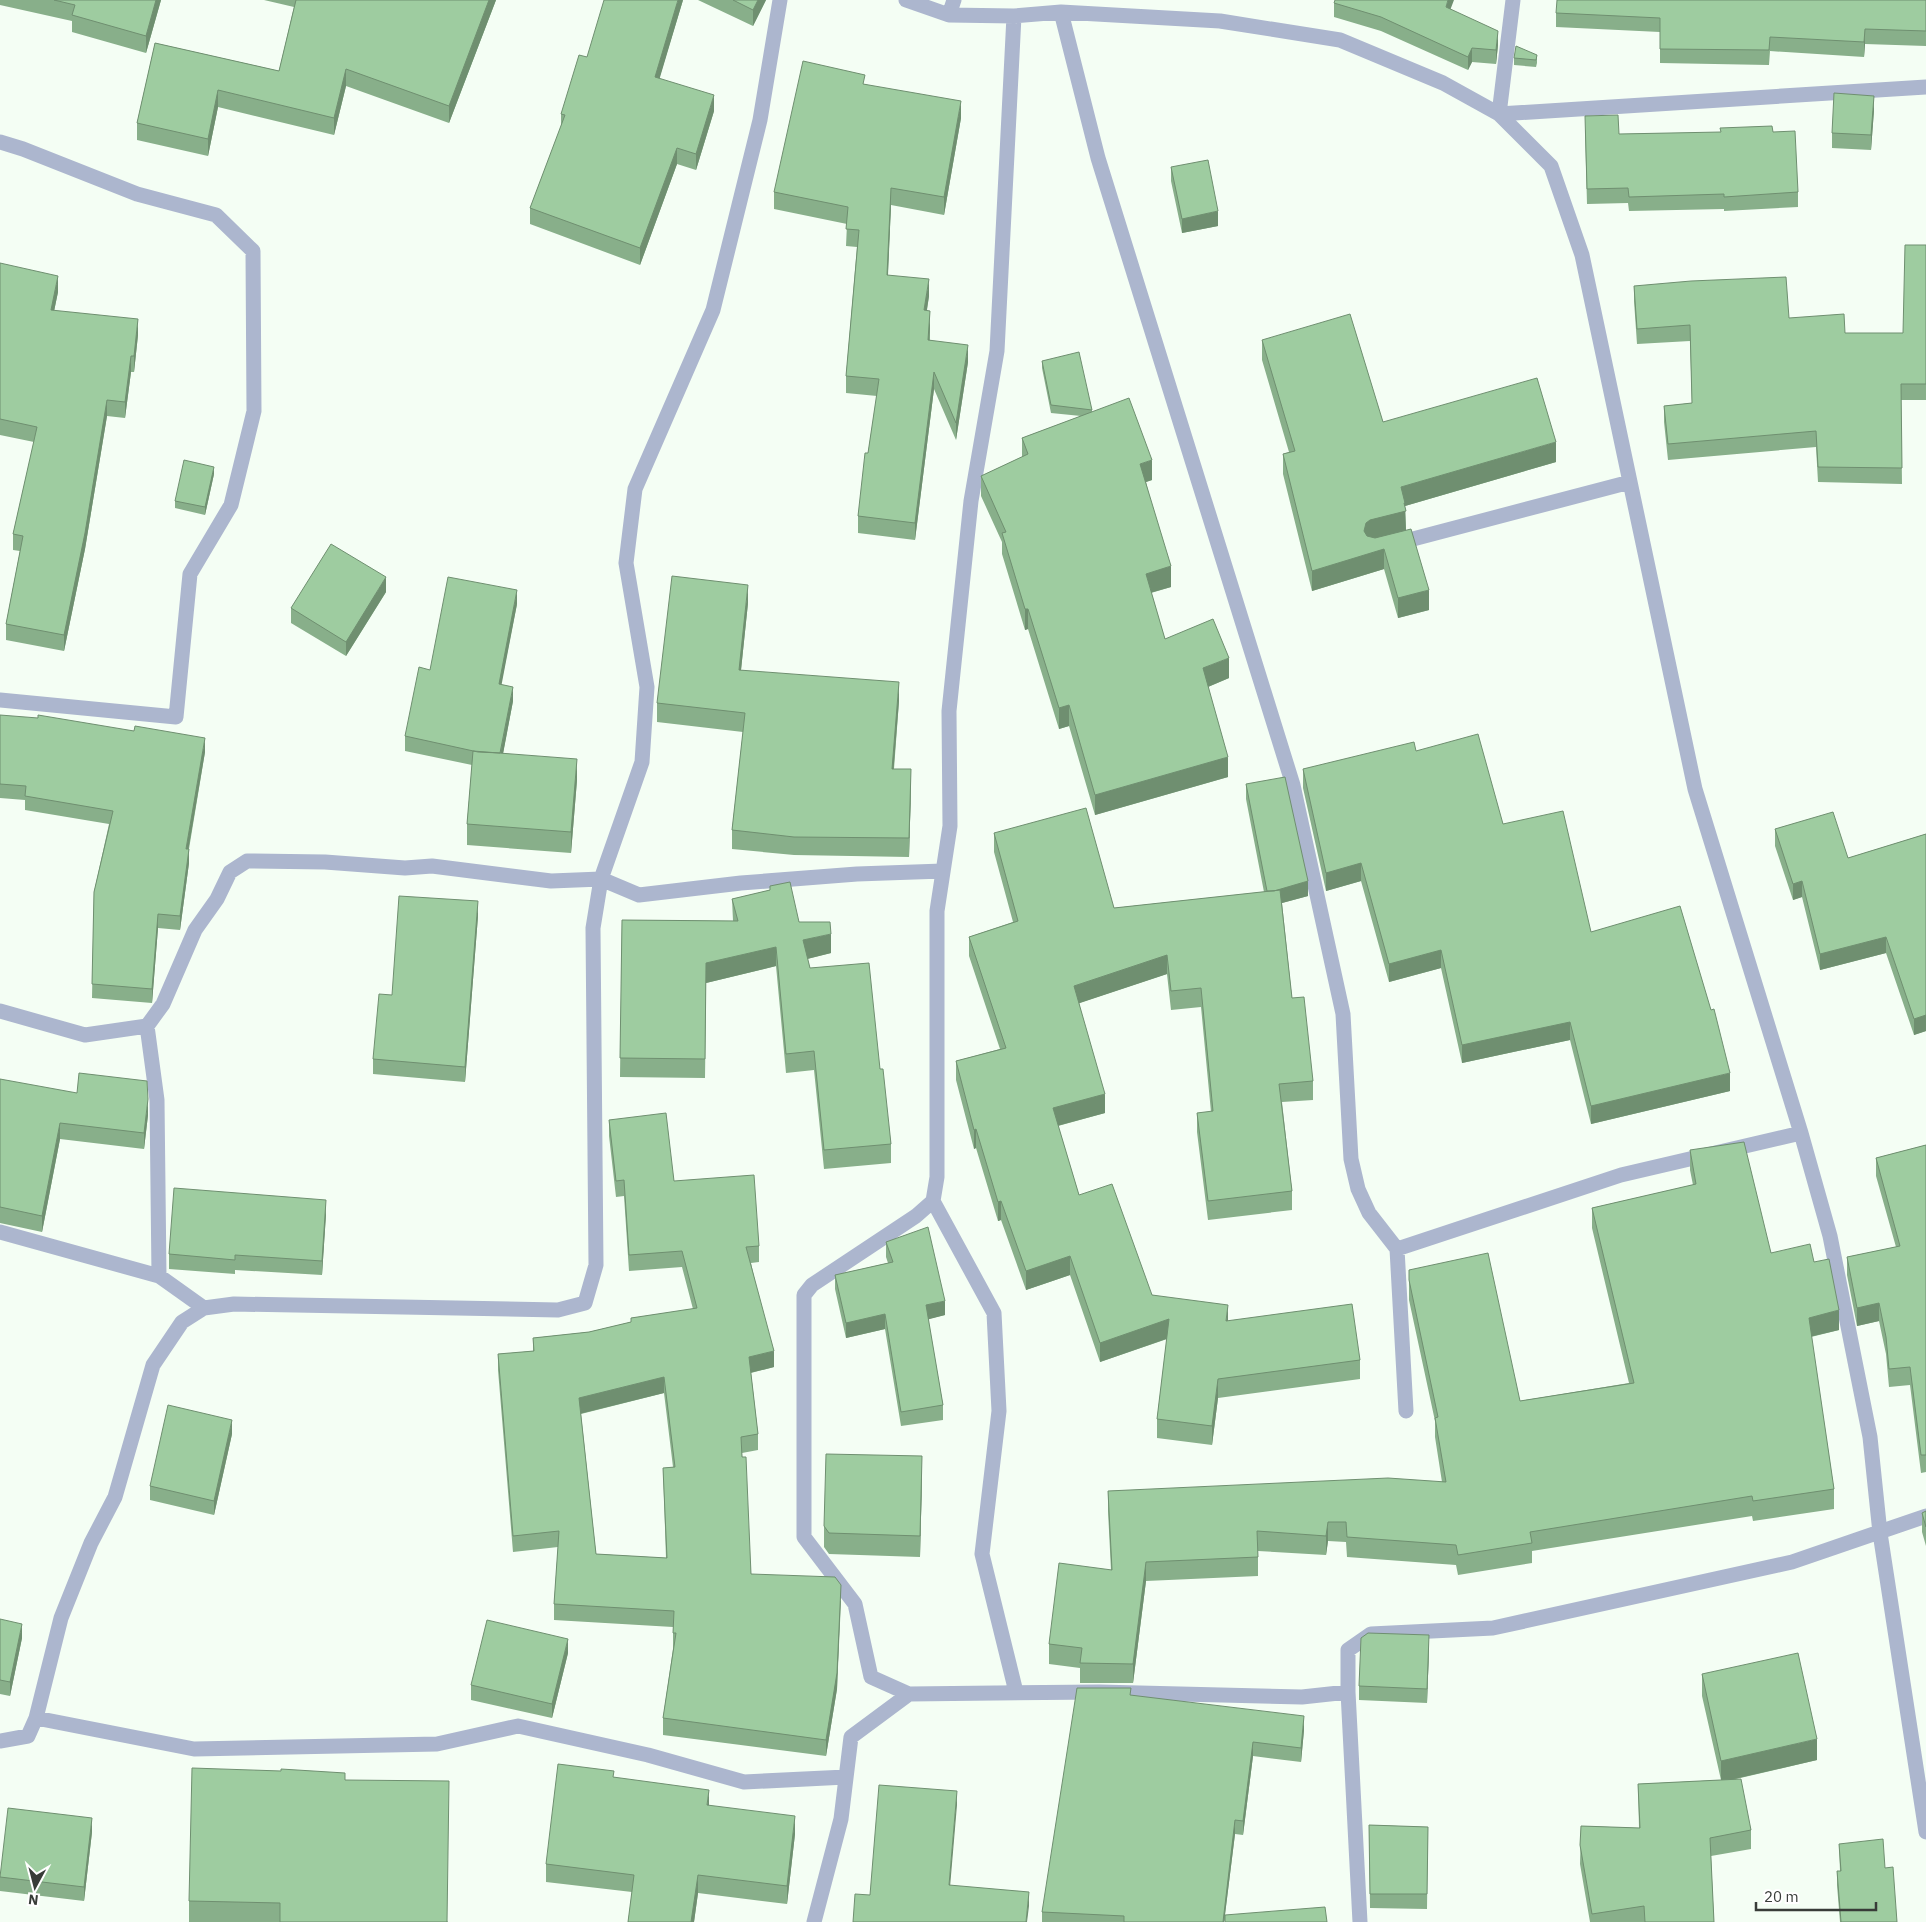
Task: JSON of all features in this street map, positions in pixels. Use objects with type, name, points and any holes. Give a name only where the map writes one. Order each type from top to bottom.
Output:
[{"type":"street","points":[[0,1741],[28,1736],[36,1718],[61,1618],[90,1543],[115,1497],[153,1365],[182,1322],[204,1308],[234,1304],[558,1310],[585,1303],[596,1265],[593,928],[602,879],[642,762],[647,687],[626,563],[635,489],[713,310],[760,120],[780,0]]},
{"type":"street","points":[[906,0],[949,14],[1014,16],[1062,12],[1220,21],[1340,40],[1443,83],[1499,114],[1551,166],[1582,255],[1695,789],[1801,1133],[1830,1236],[1870,1437],[1880,1533],[1921,1760],[1926,1832]]},
{"type":"street","points":[[949,14],[954,0]]},
{"type":"street","points":[[1499,114],[1513,0]]},
{"type":"street","points":[[1062,12],[1098,158],[1293,785],[1343,1014],[1351,1159],[1358,1189],[1369,1213],[1397,1249],[1406,1411]]},
{"type":"street","points":[[1014,16],[997,350],[972,501],[949,711],[950,826],[937,911],[937,1178],[933,1201],[994,1313],[1000,1411],[982,1554],[1016,1692]]},
{"type":"street","points":[[1499,114],[1926,87]]},
{"type":"street","points":[[0,142],[23,149],[137,194],[216,215],[253,251],[254,411],[231,504],[190,574],[176,717],[0,700]]},
{"type":"street","points":[[1382,547],[1630,482]]},
{"type":"street","points":[[159,1276],[157,1100],[147,1026],[163,1004],[195,930],[217,899],[230,872],[248,861],[325,862],[405,868],[432,866],[551,881],[602,879],[639,895],[741,883],[857,874],[943,871]]},
{"type":"street","points":[[0,1011],[85,1035],[147,1026]]},
{"type":"street","points":[[1397,1249],[1621,1175],[1801,1133]]},
{"type":"street","points":[[933,1201],[916,1216],[812,1286],[804,1295],[804,1536],[855,1604],[871,1677],[910,1694],[1016,1692],[1302,1697],[1348,1692]]},
{"type":"street","points":[[0,1232],[159,1276],[204,1308]]},
{"type":"street","points":[[1360,1922],[1348,1692],[1348,1650],[1371,1634],[1493,1628],[1792,1562],[1926,1516]]},
{"type":"street","points":[[814,1922],[841,1819],[851,1737],[910,1694]]},
{"type":"street","points":[[36,1718],[194,1749],[437,1744],[518,1726],[648,1755],[744,1782],[846,1776]]},
{"type":"building","points":[[54,0],[156,0],[146,36],[72,15],[75,5]]},
{"type":"building","points":[[296,0],[489,0],[449,106],[346,69],[334,118],[218,90],[208,139],[137,123],[155,43],[279,71]]},
{"type":"building","points":[[604,0],[678,0],[655,77],[714,95],[696,154],[677,148],[640,248],[530,208],[565,115],[561,114],[579,55],[587,57]]},
{"type":"building","points":[[733,0],[758,0],[753,10]]},
{"type":"building","points":[[1335,0],[1448,0],[1446,7],[1498,31],[1496,50],[1472,48],[1468,57],[1381,17],[1334,3]]},
{"type":"building","points":[[1557,0],[1926,0],[1926,31],[1865,29],[1864,42],[1770,37],[1769,50],[1660,49],[1660,18],[1556,13]]},
{"type":"building","points":[[1516,46],[1537,55],[1536,60],[1514,58]]},
{"type":"building","points":[[803,61],[865,75],[863,84],[961,101],[944,197],[891,188],[887,275],[929,279],[924,310],[930,311],[928,340],[968,345],[956,423],[934,372],[915,523],[858,516],[865,453],[868,453],[879,379],[846,376],[859,230],[846,229],[848,207],[774,192]]},
{"type":"building","points":[[1834,93],[1874,96],[1871,135],[1832,133]]},
{"type":"building","points":[[1618,115],[1619,134],[1721,132],[1720,128],[1772,126],[1773,132],[1795,131],[1798,192],[1724,197],[1724,194],[1629,197],[1628,188],[1587,189],[1585,116]]},
{"type":"building","points":[[1208,160],[1218,211],[1182,219],[1171,167]]},
{"type":"building","points":[[1905,245],[1926,245],[1926,384],[1901,384],[1902,468],[1818,467],[1816,431],[1668,444],[1664,406],[1692,403],[1690,325],[1637,329],[1634,286],[1691,281],[1786,277],[1789,318],[1844,314],[1845,333],[1903,333]]},
{"type":"building","points":[[0,263],[58,276],[51,310],[138,319],[134,356],[131,356],[125,402],[107,400],[85,533],[64,635],[6,624],[23,536],[13,534],[37,427],[0,419]]},
{"type":"building","points":[[1350,314],[1383,422],[1537,378],[1556,442],[1401,487],[1406,511],[1370,520],[1366,523],[1364,531],[1367,536],[1375,538],[1411,529],[1429,590],[1398,598],[1384,549],[1312,571],[1283,454],[1295,451],[1262,340]]},
{"type":"building","points":[[1079,352],[1092,410],[1051,405],[1042,361]]},
{"type":"building","points":[[1129,398],[1152,460],[1140,464],[1171,566],[1146,574],[1165,639],[1213,619],[1229,658],[1203,668],[1228,757],[1095,795],[1069,705],[1059,708],[1028,609],[1025,609],[1002,533],[1006,532],[981,476],[1028,454],[1022,438]]},
{"type":"building","points":[[184,460],[214,467],[205,507],[175,501]]},
{"type":"building","points":[[331,544],[386,577],[346,642],[291,608]]},
{"type":"building","points":[[672,576],[748,585],[739,670],[899,682],[892,769],[911,769],[909,838],[794,837],[732,830],[745,713],[657,703]]},
{"type":"building","points":[[448,577],[517,590],[499,684],[513,687],[500,753],[478,752],[405,736],[419,667],[430,670]]},
{"type":"building","points":[[0,715],[38,718],[38,715],[134,731],[135,726],[205,738],[186,849],[189,849],[180,916],[158,914],[152,989],[92,984],[94,892],[113,811],[25,796],[26,786],[0,784]]},
{"type":"building","points":[[1478,734],[1503,824],[1563,811],[1591,932],[1680,906],[1711,1010],[1714,1009],[1730,1073],[1591,1106],[1570,1022],[1462,1045],[1441,950],[1389,964],[1361,863],[1326,873],[1303,769],[1414,742],[1416,751]]},
{"type":"building","points":[[473,751],[577,759],[571,832],[467,824]]},
{"type":"building","points":[[1285,777],[1308,881],[1274,891],[1267,891],[1246,784]]},
{"type":"building","points":[[1086,808],[1114,908],[1280,890],[1292,998],[1304,997],[1313,1081],[1279,1084],[1292,1191],[1208,1201],[1197,1113],[1213,1111],[1201,988],[1171,991],[1167,955],[1074,986],[1105,1094],[1053,1108],[1079,1195],[1112,1184],[1152,1295],[1228,1305],[1226,1321],[1352,1304],[1360,1360],[1218,1379],[1212,1426],[1157,1419],[1169,1319],[1100,1343],[1070,1256],[1026,1271],[1001,1201],[998,1202],[976,1129],[974,1130],[956,1061],[1006,1048],[969,937],[1018,921],[994,833]]},
{"type":"building","points":[[1833,812],[1848,858],[1926,834],[1926,1015],[1914,1019],[1886,937],[1820,954],[1802,881],[1793,884],[1775,829]]},
{"type":"building","points":[[790,882],[799,922],[830,922],[831,934],[803,940],[810,968],[869,963],[880,1069],[883,1069],[891,1144],[824,1150],[814,1051],[786,1054],[776,947],[706,963],[705,1059],[620,1058],[622,920],[738,921],[732,899],[770,890],[770,886]]},
{"type":"building","points":[[399,896],[478,901],[465,1067],[373,1059],[379,994],[392,995]]},
{"type":"building","points":[[79,1073],[147,1081],[148,1099],[144,1133],[60,1123],[42,1216],[0,1207],[0,1079],[77,1093]]},
{"type":"building","points":[[666,1113],[674,1181],[754,1175],[759,1246],[746,1247],[774,1351],[749,1357],[758,1434],[741,1437],[742,1457],[746,1457],[751,1574],[835,1577],[841,1585],[837,1673],[826,1740],[663,1718],[676,1633],[673,1633],[674,1611],[554,1604],[559,1531],[513,1536],[498,1354],[534,1351],[533,1338],[589,1332],[631,1322],[631,1318],[697,1308],[682,1251],[629,1255],[624,1180],[616,1181],[609,1120]],"holes":[[[664,1377],[675,1467],[663,1468],[667,1558],[596,1554],[579,1398]]]},
{"type":"building","points":[[1744,1142],[1771,1253],[1810,1244],[1814,1262],[1829,1259],[1839,1310],[1809,1318],[1834,1489],[1753,1501],[1752,1496],[1530,1532],[1532,1543],[1458,1555],[1456,1545],[1347,1537],[1346,1522],[1328,1522],[1326,1536],[1257,1531],[1258,1557],[1146,1562],[1133,1664],[1080,1663],[1082,1648],[1049,1644],[1059,1563],[1112,1570],[1108,1491],[1388,1478],[1446,1482],[1435,1418],[1438,1417],[1409,1280],[1409,1270],[1488,1253],[1520,1401],[1634,1383],[1592,1208],[1696,1184],[1690,1150]]},
{"type":"building","points":[[1926,1145],[1926,1455],[1921,1455],[1910,1367],[1889,1369],[1886,1337],[1879,1303],[1857,1308],[1847,1257],[1900,1246],[1876,1158]]},
{"type":"building","points":[[174,1188],[326,1200],[322,1261],[235,1255],[235,1260],[169,1254]]},
{"type":"building","points":[[928,1227],[945,1301],[926,1305],[943,1405],[901,1412],[885,1314],[846,1323],[835,1275],[893,1262],[886,1242]]},
{"type":"building","points":[[168,1405],[232,1420],[214,1501],[150,1486]]},
{"type":"building","points":[[826,1454],[922,1456],[920,1536],[829,1533],[824,1526]]},
{"type":"building","points":[[1926,1511],[1926,1527],[1922,1513]]},
{"type":"building","points":[[0,1619],[22,1624],[10,1682],[0,1680]]},
{"type":"building","points":[[487,1620],[568,1639],[552,1704],[471,1685]]},
{"type":"building","points":[[1368,1633],[1429,1635],[1427,1689],[1359,1686],[1361,1638]]},
{"type":"building","points":[[1798,1653],[1817,1739],[1721,1761],[1702,1674]]},
{"type":"building","points":[[1077,1688],[1131,1688],[1130,1695],[1304,1716],[1301,1748],[1253,1742],[1243,1821],[1235,1820],[1223,1922],[1124,1922],[1124,1916],[1042,1912]]},
{"type":"building","points":[[558,1764],[614,1771],[613,1777],[709,1790],[707,1805],[795,1816],[787,1886],[698,1875],[691,1922],[628,1922],[634,1875],[546,1864]]},
{"type":"building","points":[[192,1768],[281,1771],[281,1769],[345,1773],[345,1780],[449,1781],[447,1922],[280,1922],[280,1903],[189,1901]]},
{"type":"building","points":[[1741,1779],[1751,1830],[1710,1838],[1714,1922],[1645,1922],[1644,1906],[1592,1914],[1580,1845],[1581,1826],[1640,1828],[1638,1784]]},
{"type":"building","points":[[879,1785],[957,1791],[949,1885],[1029,1892],[1026,1922],[853,1922],[855,1894],[870,1895]]},
{"type":"building","points":[[8,1808],[92,1818],[84,1887],[0,1877]]},
{"type":"building","points":[[1369,1825],[1428,1827],[1427,1894],[1370,1894]]},
{"type":"building","points":[[1883,1839],[1885,1868],[1893,1867],[1897,1922],[1841,1922],[1837,1871],[1841,1871],[1839,1844]]},
{"type":"building","points":[[1325,1907],[1327,1922],[1225,1922],[1225,1915]]}]
